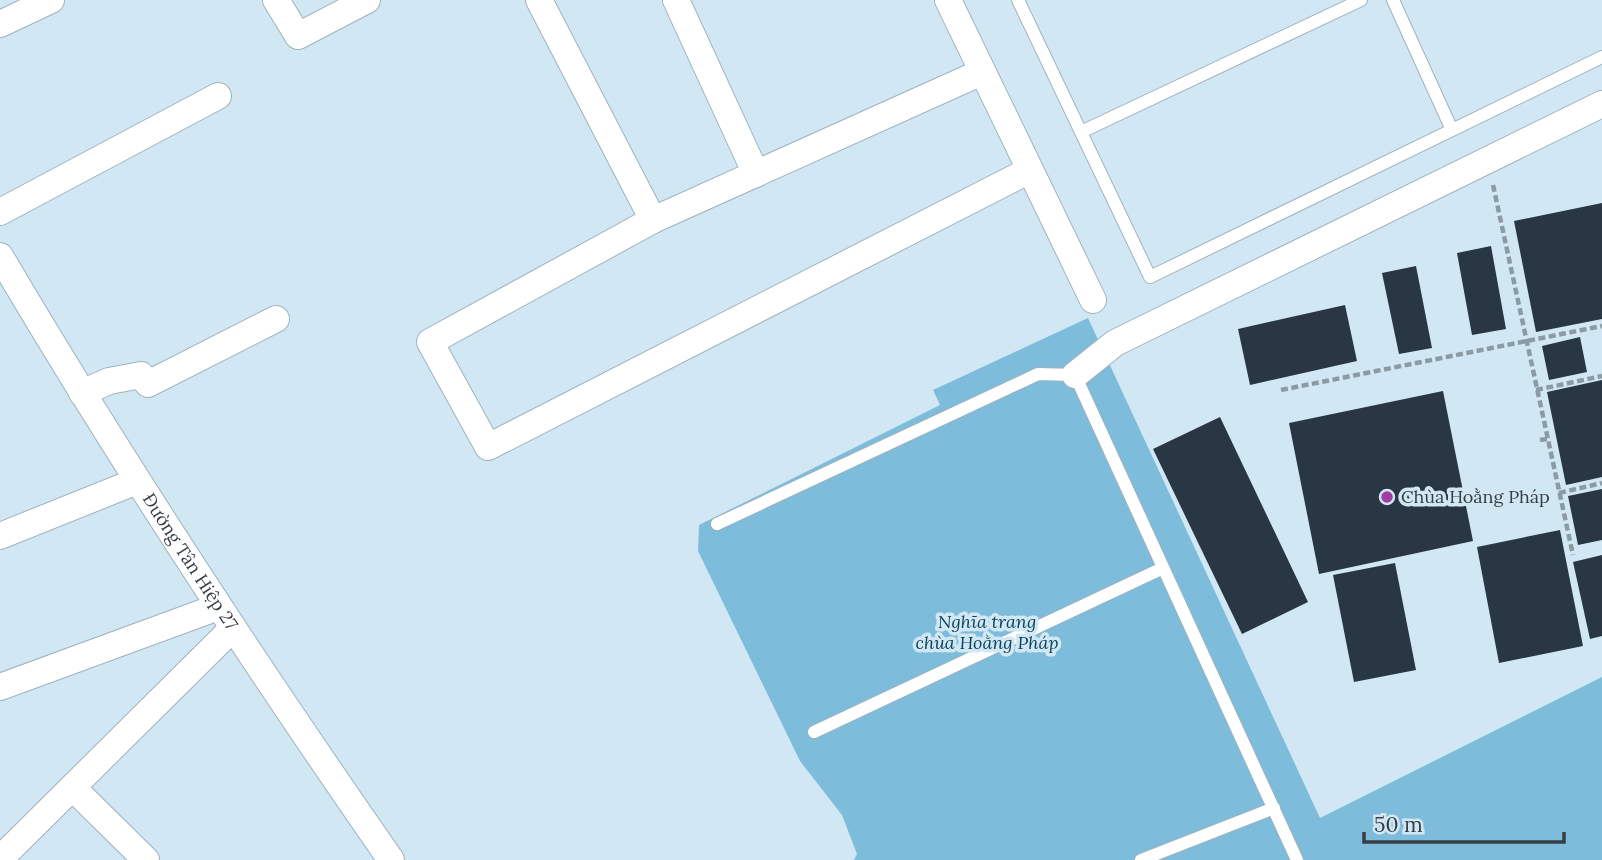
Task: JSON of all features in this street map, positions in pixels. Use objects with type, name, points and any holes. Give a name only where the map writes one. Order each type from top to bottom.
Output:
[{"type":"street","points":[[0,24],[51,0]]},
{"type":"street","points":[[276,0],[298,36],[366,0]]},
{"type":"street","points":[[539,0],[653,220]]},
{"type":"street","points":[[676,0],[756,173]]},
{"type":"street","points":[[948,0],[1028,171],[1093,300]]},
{"type":"street","points":[[982,72],[653,220],[430,342],[488,447],[1028,171]]},
{"type":"street","points":[[0,212],[218,96]]},
{"type":"street","points":[[1075,375],[1115,343],[1602,104]]},
{"type":"street","name":"Đường Tân Hiệp 27","points":[[0,256],[82,393],[232,629],[391,860]]},
{"type":"street","points":[[82,393],[109,381],[141,375],[148,384],[276,319]]},
{"type":"street","points":[[0,536],[137,481]]},
{"type":"street","points":[[0,687],[218,607]]},
{"type":"street","points":[[0,859],[232,629]]},
{"type":"street","points":[[73,788],[146,860]]},
{"type":"lane","points":[[1081,132],[1360,0]]},
{"type":"lane","points":[[1394,0],[1452,130]]},
{"type":"lane","points":[[1021,1],[1150,277],[1602,57]]},
{"type":"lane","points":[[717,524],[1038,374],[1075,375],[1297,860]]},
{"type":"lane","points":[[814,732],[1163,568]]},
{"type":"lane","points":[[1141,860],[1274,808]]},
{"type":"path","points":[[1487,160],[1573,555]]},
{"type":"path","points":[[1281,390],[1602,326]]},
{"type":"path","points":[[1536,390],[1602,376]]},
{"type":"path","points":[[1540,440],[1547,439]]},
{"type":"path","points":[[1559,493],[1602,483]]},
{"type":"green space","name":"Nghĩa trang chùa Hoằng Pháp","points":[[1088,318],[1320,818],[1602,677],[1602,860],[854,860],[857,854],[842,815],[800,761],[698,551],[699,525],[940,405],[933,390]]},
{"type":"building","points":[[1602,203],[1602,319],[1536,332],[1514,221]]},
{"type":"building","points":[[1491,246],[1506,329],[1472,335],[1457,253]]},
{"type":"building","points":[[1416,266],[1432,348],[1399,354],[1382,273]]},
{"type":"building","points":[[1345,305],[1357,361],[1250,385],[1238,329]]},
{"type":"building","points":[[1580,337],[1587,372],[1549,380],[1542,346]]},
{"type":"building","name":"Chùa Hoằng Pháp","points":[[1602,380],[1602,477],[1566,485],[1547,392]]},
{"type":"building","points":[[1443,391],[1473,541],[1319,574],[1289,423]]},
{"type":"building","points":[[1220,417],[1308,602],[1242,634],[1153,449]]},
{"type":"building","points":[[1602,489],[1602,540],[1578,545],[1568,496]]},
{"type":"building","points":[[1560,530],[1583,646],[1499,663],[1477,547]]},
{"type":"building","points":[[1602,555],[1602,636],[1590,639],[1573,562]]},
{"type":"building","points":[[1395,563],[1416,670],[1354,682],[1333,575]]},
{"type":"place","name":"Chùa Hoằng Pháp","points":[[1387,497]]}]
